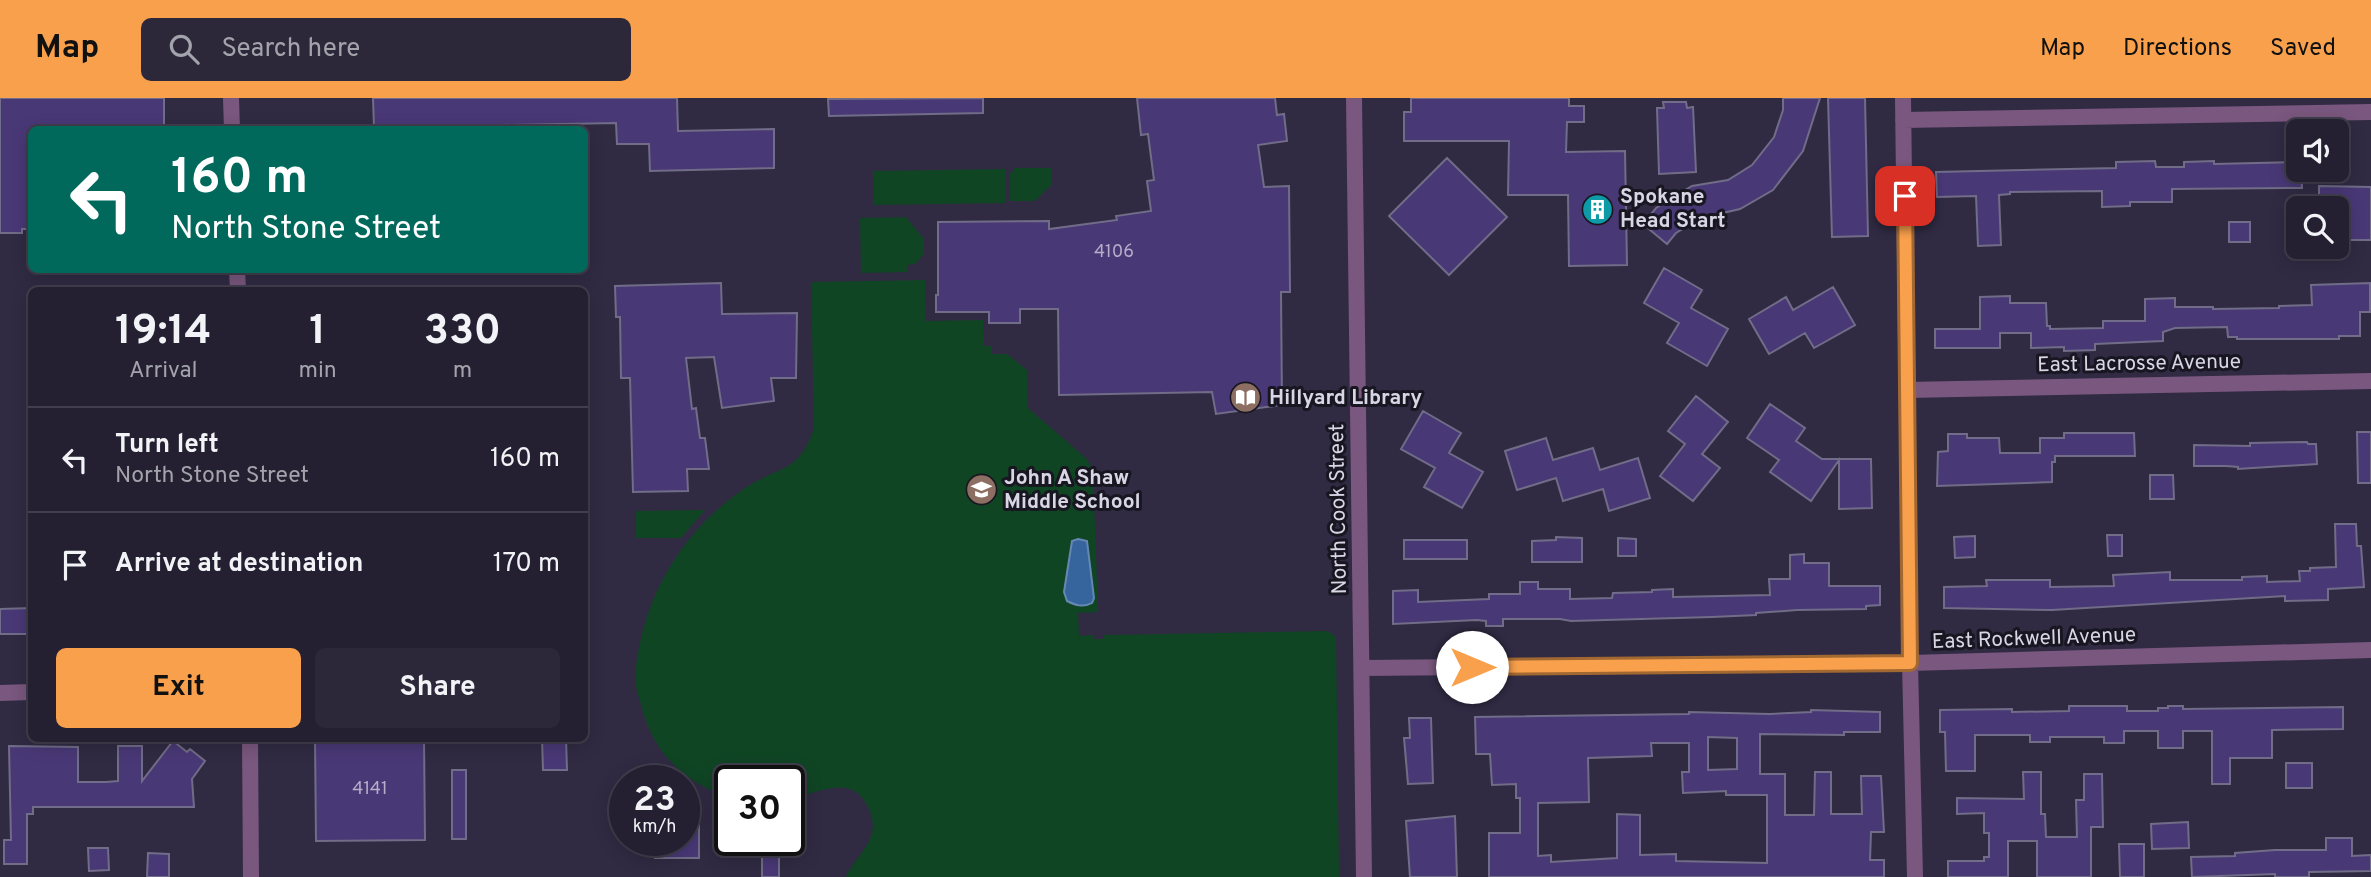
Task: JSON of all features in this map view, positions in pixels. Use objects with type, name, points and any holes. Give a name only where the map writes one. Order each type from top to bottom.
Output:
[{"type":"street","points":[[231,98],[232,126]]},
{"type":"street","name":"North Cook Street","points":[[1354,98],[1364,877]]},
{"type":"street","points":[[1903,98],[1915,877]]},
{"type":"street","points":[[1903,120],[2371,112]]},
{"type":"street","name":"East Lacrosse Avenue","points":[[1907,390],[2371,381]]},
{"type":"street","name":"East Rockwell Avenue","points":[[1363,668],[1910,663],[2371,650]]},
{"type":"street","points":[[0,692],[28,692]]},
{"type":"street","points":[[250,742],[251,877]]},
{"type":"green space","points":[[1014,168],[1051,168],[1051,185],[1035,201],[1010,201],[1009,173],[1013,172]]},
{"type":"green space","points":[[1006,169],[1006,203],[873,205],[873,171]]},
{"type":"green space","points":[[906,217],[924,239],[924,254],[915,264],[907,265],[907,272],[861,273],[860,218]]},
{"type":"green space","points":[[925,280],[926,321],[983,320],[984,346],[991,346],[992,354],[1007,354],[1027,370],[1028,408],[1087,459],[1093,471],[1098,612],[1078,613],[1079,636],[1094,635],[1094,639],[1103,639],[1104,635],[1328,631],[1336,637],[1339,877],[846,877],[866,847],[872,832],[870,812],[860,795],[842,788],[805,794],[805,765],[714,765],[714,792],[700,784],[700,765],[674,765],[665,755],[649,728],[636,686],[641,638],[648,615],[656,593],[679,553],[708,518],[745,488],[795,461],[808,443],[814,428],[811,282]]},
{"type":"green space","points":[[705,510],[681,538],[636,538],[636,511]]},
{"type":"water","points":[[1072,541],[1087,541],[1094,598],[1092,603],[1085,605],[1067,601],[1064,592]]},
{"type":"building","points":[[0,98],[164,98],[164,126],[28,126],[28,229],[22,229],[22,233],[0,233]]},
{"type":"building","points":[[373,98],[677,98],[678,131],[774,129],[774,168],[650,171],[649,144],[617,144],[616,123],[374,126]]},
{"type":"building","points":[[983,98],[983,113],[829,116],[828,99]]},
{"type":"building","points":[[1137,98],[1275,98],[1277,115],[1284,114],[1287,141],[1258,145],[1264,187],[1289,186],[1290,292],[1281,292],[1282,405],[1216,414],[1212,392],[1059,395],[1058,309],[1020,309],[1020,323],[989,323],[989,312],[936,312],[938,222],[1049,221],[1049,229],[1117,220],[1116,216],[1151,211],[1147,181],[1154,180],[1148,134],[1141,135]]},
{"type":"building","points":[[1411,98],[1569,98],[1569,106],[1584,106],[1584,122],[1567,122],[1566,152],[1625,151],[1627,265],[1569,266],[1568,195],[1508,195],[1509,141],[1404,141],[1404,112],[1411,112]]},
{"type":"building","points":[[1783,98],[1820,98],[1803,151],[1773,190],[1740,209],[1701,218],[1676,233],[1667,244],[1643,224],[1656,208],[1692,186],[1728,180],[1752,165],[1774,137],[1783,110]]},
{"type":"building","points":[[1828,98],[1865,98],[1868,236],[1832,237]]},
{"type":"building","points":[[1663,102],[1686,102],[1687,108],[1693,107],[1696,172],[1659,174],[1657,108],[1664,108]]},
{"type":"building","points":[[1447,158],[1507,217],[1449,275],[1389,216]]},
{"type":"building","points":[[2155,161],[2156,167],[2184,167],[2184,162],[2286,162],[2286,182],[2302,182],[2302,188],[2172,189],[2172,202],[2130,202],[2130,206],[2102,207],[2102,191],[2010,192],[1999,195],[2001,245],[1978,246],[1976,196],[1937,197],[1936,172],[2116,168],[2116,162]]},
{"type":"building","points":[[2319,186],[2371,187],[2371,240],[2349,240],[2349,196],[2319,196]]},
{"type":"building","points":[[2229,222],[2250,222],[2250,242],[2229,242]]},
{"type":"building","points":[[1664,268],[1702,290],[1691,308],[1728,329],[1707,366],[1667,343],[1679,323],[1644,303]]},
{"type":"building","points":[[721,283],[722,314],[797,313],[796,378],[771,378],[774,401],[722,408],[714,357],[686,358],[692,409],[696,408],[700,438],[705,438],[709,469],[687,469],[688,491],[633,492],[630,378],[621,378],[620,317],[616,317],[615,286]]},
{"type":"building","points":[[2370,283],[2370,312],[2360,312],[2360,336],[2339,336],[2339,339],[2237,339],[2228,337],[2227,327],[2175,328],[2163,332],[2163,341],[2095,344],[2095,350],[2031,348],[2031,333],[2000,333],[2000,348],[1935,348],[1935,329],[1980,329],[1980,297],[2010,296],[2010,303],[2046,303],[2047,326],[2050,326],[2050,329],[2103,328],[2103,321],[2145,321],[2145,299],[2175,298],[2175,307],[2279,308],[2312,305],[2311,285]]},
{"type":"building","points":[[1833,287],[1855,325],[1814,348],[1805,333],[1769,354],[1749,319],[1786,297],[1793,310]]},
{"type":"building","points":[[1696,396],[1728,422],[1702,454],[1720,468],[1693,501],[1660,476],[1685,444],[1668,431]]},
{"type":"building","points":[[1770,404],[1805,428],[1796,441],[1822,459],[1871,459],[1872,508],[1839,509],[1839,460],[1811,501],[1770,472],[1779,460],[1747,438]]},
{"type":"building","points":[[1423,411],[1461,433],[1449,453],[1483,472],[1462,508],[1424,487],[1435,468],[1401,449]]},
{"type":"building","points":[[2357,432],[2371,432],[2371,483],[2358,483]]},
{"type":"building","points":[[2064,433],[2134,433],[2135,456],[2055,456],[2055,462],[2052,462],[2052,482],[1937,486],[1938,452],[1948,451],[1948,434],[1967,434],[1967,438],[1999,438],[2000,453],[2040,453],[2040,438],[2064,438]]},
{"type":"building","points":[[1546,438],[1553,460],[1593,448],[1600,470],[1638,458],[1650,498],[1609,511],[1603,489],[1563,501],[1556,478],[1517,490],[1505,451]]},
{"type":"building","points":[[2250,443],[2316,444],[2317,464],[2238,469],[2226,466],[2194,466],[2194,445],[2250,446]]},
{"type":"building","points":[[2150,475],[2173,475],[2174,499],[2150,499]]},
{"type":"building","points":[[2335,524],[2356,524],[2357,546],[2361,546],[2364,587],[2328,589],[2328,600],[2285,601],[2285,596],[2052,610],[1944,608],[1944,587],[1987,586],[1986,580],[2050,580],[2050,587],[2114,586],[2113,575],[2170,572],[2170,580],[2242,580],[2242,577],[2267,576],[2267,582],[2300,581],[2299,571],[2336,567]]},
{"type":"building","points":[[2107,535],[2122,535],[2122,556],[2108,556]]},
{"type":"building","points":[[1975,536],[1975,557],[1955,558],[1954,537]]},
{"type":"building","points":[[1556,537],[1582,538],[1582,562],[1532,562],[1532,541],[1556,540]]},
{"type":"building","points":[[1618,538],[1636,539],[1636,556],[1618,556]]},
{"type":"building","points":[[1404,540],[1467,540],[1467,559],[1404,559]]},
{"type":"building","points":[[1804,554],[1804,563],[1829,563],[1829,586],[1880,586],[1880,605],[1866,606],[1866,609],[1797,610],[1712,617],[1571,621],[1503,619],[1503,626],[1486,626],[1486,621],[1477,620],[1393,624],[1393,591],[1418,590],[1418,602],[1489,599],[1489,594],[1520,594],[1520,582],[1538,582],[1538,589],[1570,589],[1570,599],[1612,598],[1613,593],[1673,589],[1673,597],[1770,595],[1769,579],[1790,579],[1790,555]]},
{"type":"building","points":[[28,608],[28,634],[0,634],[0,609]]},
{"type":"building","points":[[2069,706],[2127,706],[2127,711],[2158,711],[2158,708],[2168,706],[2183,706],[2183,709],[2343,707],[2343,729],[2272,730],[2272,758],[2230,758],[2230,784],[2212,784],[2212,731],[2183,731],[2183,748],[2158,748],[2158,731],[2124,731],[2124,743],[2104,743],[2104,737],[2050,737],[2050,742],[2030,742],[2030,735],[1975,735],[1975,771],[1946,771],[1945,732],[1940,732],[1940,710],[2069,711]]},
{"type":"building","points":[[1880,712],[1880,732],[1844,732],[1844,735],[1760,734],[1760,774],[1785,774],[1785,815],[1814,815],[1815,772],[1831,772],[1831,814],[1862,814],[1861,776],[1881,776],[1884,832],[1871,832],[1870,860],[1884,860],[1884,877],[1489,877],[1489,833],[1520,833],[1520,798],[1516,798],[1516,784],[1492,785],[1490,754],[1476,754],[1475,717]],"holes":[[[1708,737],[1737,738],[1737,769],[1708,770]],[[1651,743],[1689,743],[1689,772],[1682,772],[1683,793],[1726,791],[1726,795],[1767,795],[1767,863],[1676,861],[1676,854],[1640,855],[1640,815],[1617,814],[1617,858],[1551,862],[1551,855],[1538,856],[1538,803],[1589,802],[1588,758],[1652,756]]]},
{"type":"building","points":[[1409,718],[1431,718],[1433,783],[1408,784],[1404,738],[1410,738]]},
{"type":"building","points":[[172,742],[187,752],[190,749],[205,761],[192,779],[194,807],[33,807],[33,814],[27,814],[27,864],[4,864],[4,840],[11,840],[9,746],[78,747],[78,782],[106,782],[118,781],[118,746],[142,746],[142,781]]},
{"type":"building","points":[[315,742],[424,742],[425,840],[316,841]]},
{"type":"building","points":[[542,742],[566,742],[567,770],[543,770]]},
{"type":"building","points":[[2286,763],[2312,763],[2312,788],[2286,788]]},
{"type":"building","points":[[452,770],[466,770],[466,839],[452,839]]},
{"type":"building","points":[[2023,772],[2041,772],[2041,814],[2045,814],[2046,837],[2077,837],[2076,800],[2084,800],[2084,774],[2102,774],[2103,827],[2091,827],[2091,877],[2037,877],[2037,841],[2008,841],[2008,877],[1948,877],[1948,861],[1984,861],[1984,857],[1989,857],[1989,833],[1984,833],[1984,813],[1957,814],[1957,798],[2024,799]]},
{"type":"building","points":[[1455,816],[1457,877],[1410,877],[1406,821]]},
{"type":"building","points":[[2188,822],[2189,848],[2152,849],[2151,824]]},
{"type":"building","points":[[2326,838],[2352,838],[2352,856],[2371,855],[2371,871],[2309,872],[2309,877],[2275,877],[2275,874],[2192,877],[2191,857],[2235,856],[2235,853],[2275,850],[2326,850]]},
{"type":"building","points":[[2119,844],[2144,844],[2144,877],[2120,877]]},
{"type":"building","points":[[88,848],[108,848],[109,870],[89,871]]},
{"type":"building","points":[[148,853],[169,854],[169,877],[147,877]]},
{"type":"building","points":[[655,856],[699,856],[699,858]]},
{"type":"building","points":[[762,856],[779,856],[779,877],[762,877]]},
{"type":"place","name":"Spokane Head Start","points":[[1597,209]]},
{"type":"place","name":"Hillyard Library","points":[[1246,398]]},
{"type":"place","name":"John A Shaw Middle School","points":[[981,490]]},
{"type":"route","points":[[1472,667],[1910,663],[1905,196]]}]
